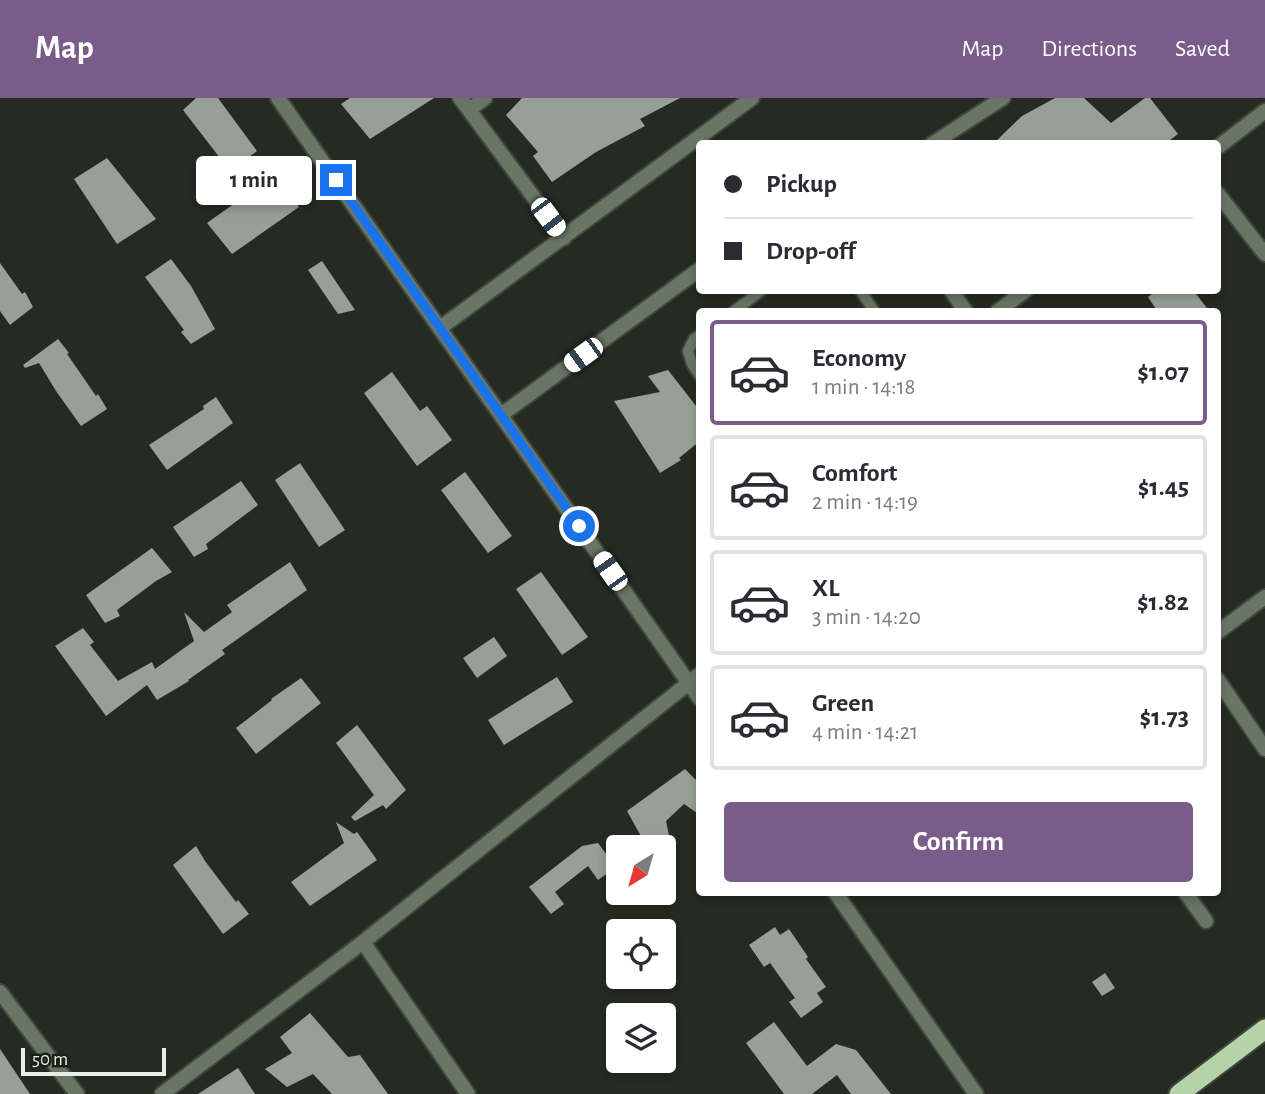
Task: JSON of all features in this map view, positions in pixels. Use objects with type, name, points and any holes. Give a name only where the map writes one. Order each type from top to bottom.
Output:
[{"type":"highway","points":[[1180,1094],[1265,1029]]},
{"type":"street","points":[[162,1094],[363,942],[694,678],[501,415],[278,98]]},
{"type":"street","points":[[485,98],[465,104],[564,238]]},
{"type":"street","points":[[440,328],[752,98]]},
{"type":"street","points":[[938,140],[1003,98]]},
{"type":"street","points":[[1221,145],[1265,111]]},
{"type":"street","points":[[1221,198],[1265,254]]},
{"type":"street","points":[[501,415],[696,272]]},
{"type":"street","points":[[1003,308],[1021,294]]},
{"type":"street","points":[[1221,630],[1265,597]]},
{"type":"street","points":[[1221,684],[1265,750]]},
{"type":"street","points":[[839,896],[976,1094]]},
{"type":"street","points":[[1188,896],[1206,921]]},
{"type":"street","points":[[363,942],[468,1094]]},
{"type":"street","points":[[0,992],[77,1094]]},
{"type":"lane","points":[[738,308],[757,294]]},
{"type":"lane","points":[[696,338],[688,351],[696,370]]},
{"type":"building","points":[[196,98],[218,98],[257,151],[230,171],[183,110]]},
{"type":"building","points":[[350,98],[434,98],[370,139],[341,104]]},
{"type":"building","points":[[522,98],[680,98],[640,119],[645,126],[596,152],[552,182],[533,156],[538,152],[506,115]]},
{"type":"building","points":[[1055,98],[1084,98],[1111,123],[1145,98],[1150,98],[1178,134],[1170,140],[997,140],[1022,116]]},
{"type":"building","points":[[107,158],[156,219],[117,244],[74,179]]},
{"type":"building","points":[[273,176],[299,207],[232,254],[207,223]]},
{"type":"building","points":[[171,259],[191,286],[215,329],[191,344],[181,332],[184,330],[145,277]]},
{"type":"building","points":[[322,261],[355,310],[338,314],[308,270]]},
{"type":"building","points":[[0,263],[22,294],[25,292],[33,307],[10,325],[0,311]]},
{"type":"building","points":[[1152,294],[1196,294],[1207,308],[1155,308],[1148,297]]},
{"type":"building","points":[[58,339],[107,409],[81,426],[39,363],[25,368],[23,365]]},
{"type":"building","points":[[668,370],[696,406],[696,444],[679,458],[681,460],[660,473],[614,401],[660,392],[648,376]]},
{"type":"building","points":[[392,372],[420,411],[427,406],[452,440],[417,466],[364,393]]},
{"type":"building","points":[[216,397],[233,423],[167,470],[149,445],[204,409],[203,406]]},
{"type":"building","points":[[300,463],[345,530],[319,547],[275,480]]},
{"type":"building","points":[[465,472],[512,536],[488,553],[441,490]]},
{"type":"building","points":[[241,481],[258,505],[206,544],[208,549],[194,557],[173,527]]},
{"type":"building","points":[[152,548],[172,572],[117,610],[120,616],[105,623],[86,595]]},
{"type":"building","points":[[290,562],[307,590],[222,650],[225,654],[189,681],[157,700],[147,685],[106,716],[55,646],[83,628],[94,642],[90,645],[118,681],[152,662],[155,669],[194,641],[184,612],[204,632],[232,612],[227,605]]},
{"type":"building","points":[[541,572],[588,637],[562,655],[516,589]]},
{"type":"building","points":[[494,637],[507,656],[477,678],[463,658]]},
{"type":"building","points":[[557,677],[573,702],[504,745],[488,720]]},
{"type":"building","points":[[301,678],[321,703],[256,754],[236,728]]},
{"type":"building","points":[[357,725],[406,790],[386,809],[383,805],[355,821],[351,817],[374,795],[336,743]]},
{"type":"building","points":[[685,769],[696,780],[696,812],[684,804],[666,821],[669,835],[640,835],[627,811]]},
{"type":"building","points":[[336,822],[354,834],[357,832],[377,860],[310,906],[291,882],[344,843]]},
{"type":"building","points":[[598,843],[606,854],[606,874],[598,880],[588,866],[555,892],[564,904],[551,914],[529,887],[582,846]]},
{"type":"building","points":[[196,846],[236,902],[238,900],[249,914],[223,934],[173,865]]},
{"type":"building","points":[[775,927],[780,935],[789,929],[826,987],[817,993],[823,1002],[801,1018],[789,1002],[795,998],[770,963],[764,967],[749,945]]},
{"type":"building","points":[[1105,973],[1115,988],[1102,996],[1092,982]]},
{"type":"building","points":[[310,1013],[348,1057],[360,1055],[388,1094],[332,1094],[313,1074],[287,1087],[265,1069],[292,1053],[280,1037]]},
{"type":"building","points":[[774,1022],[807,1066],[836,1044],[856,1050],[891,1094],[851,1094],[837,1075],[812,1094],[784,1094],[746,1043]]},
{"type":"building","points":[[0,1049],[30,1094],[0,1094]]},
{"type":"building","points":[[238,1068],[255,1094],[198,1094]]},
{"type":"route","points":[[336,180],[579,526]]}]
